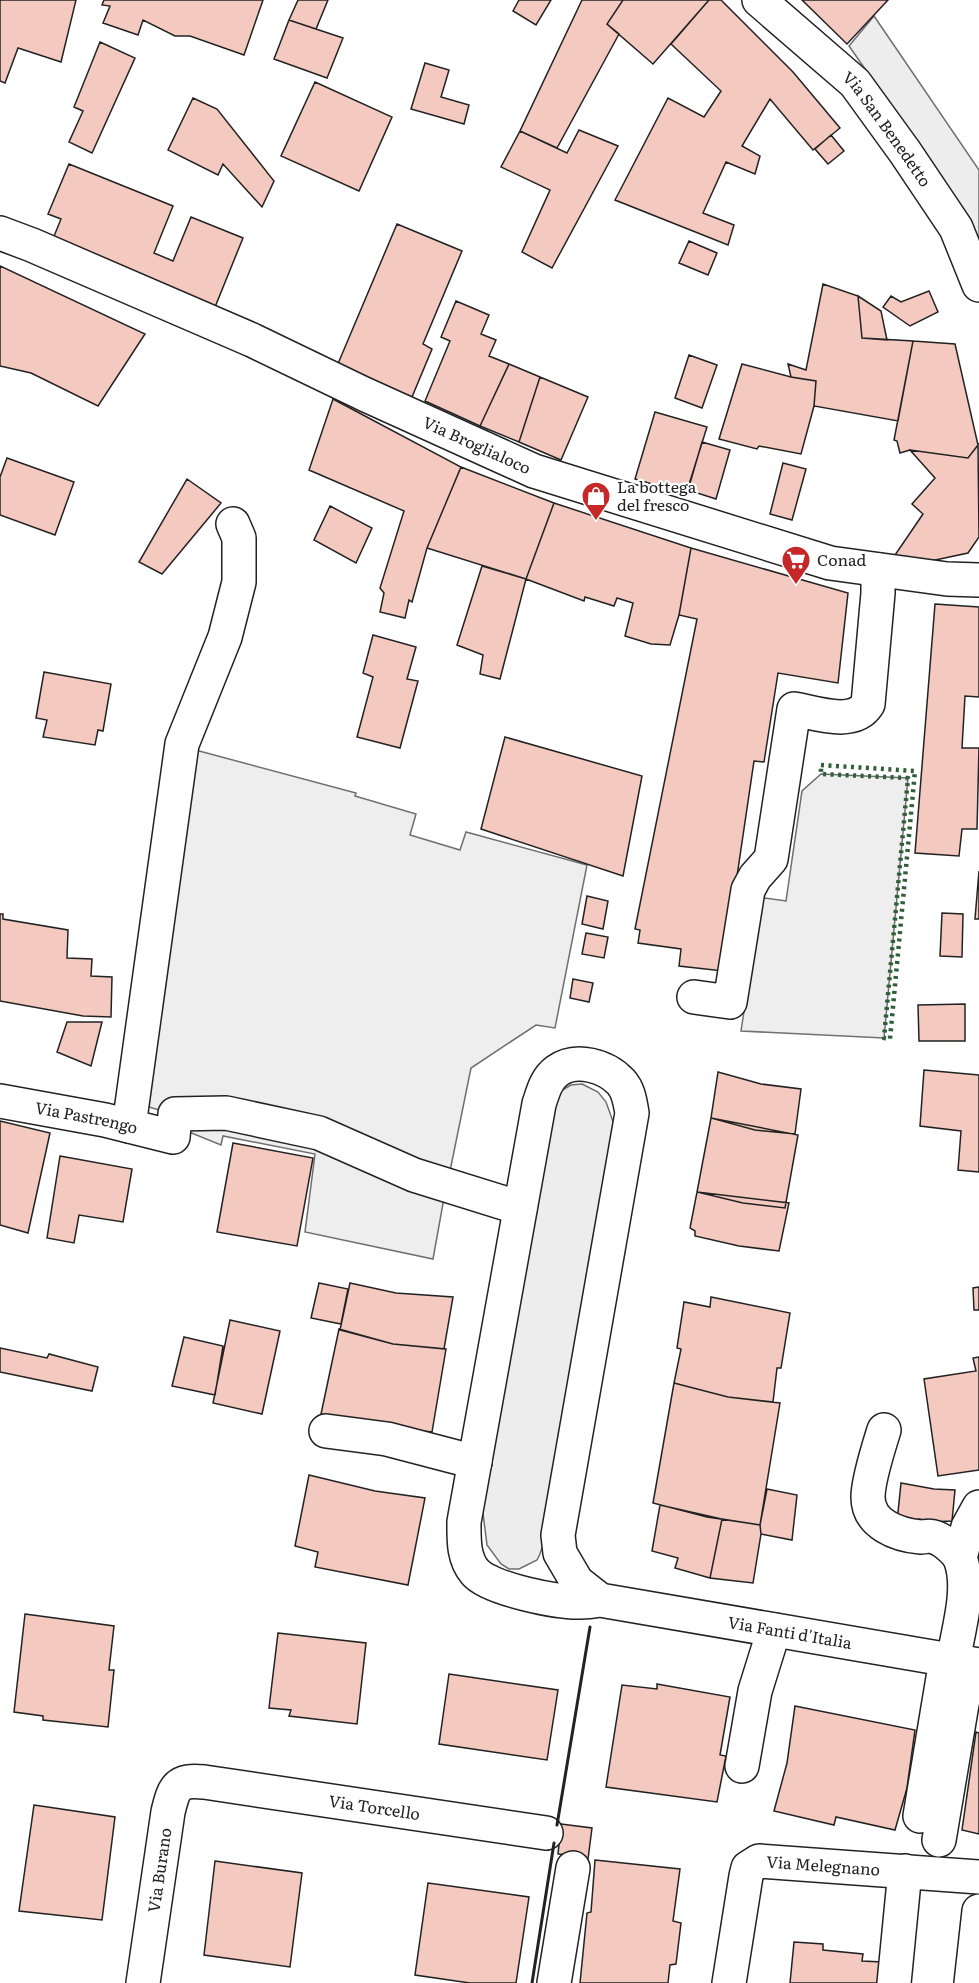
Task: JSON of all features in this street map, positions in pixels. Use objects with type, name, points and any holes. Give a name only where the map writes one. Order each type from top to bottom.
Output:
[{"type":"street","name":"Via San Benedetto","points":[[759,0],[855,83],[956,228],[979,285]]},
{"type":"street","name":"Via Broglialoco","points":[[0,233],[252,340],[534,471],[830,564],[947,579],[979,580]]},
{"type":"street","points":[[129,1126],[182,744],[225,637],[239,582],[238,538],[232,524]]},
{"type":"street","points":[[694,997],[730,1002],[748,890],[754,877],[771,859],[794,709],[845,717],[856,716],[864,711],[868,704],[878,570]]},
{"type":"street","name":"Via Fanti d'Italia","points":[[560,1553],[558,1535],[632,1113],[630,1096],[622,1083],[607,1071],[585,1064],[567,1066],[556,1071],[545,1085],[539,1104],[464,1522],[465,1551],[475,1572],[489,1583],[531,1595],[580,1603],[600,1600],[962,1663]]},
{"type":"street","name":"Via Pastrengo","points":[[0,1101],[129,1126],[173,1137],[175,1114],[226,1113],[259,1118],[319,1133],[414,1175],[520,1208]]},
{"type":"street","points":[[884,1430],[870,1483],[868,1497],[870,1508],[878,1521],[891,1530],[920,1537],[934,1536],[949,1545],[960,1558],[964,1572],[962,1704],[930,1828]]},
{"type":"street","points":[[326,1431],[387,1439],[475,1462]]},
{"type":"street","points":[[960,1558],[968,1527],[979,1507]]},
{"type":"street","points":[[511,1589],[550,1568],[560,1553],[577,1582],[600,1600]]},
{"type":"street","points":[[742,1766],[755,1691],[774,1630]]},
{"type":"street","name":"Via Burano","points":[[143,1983],[171,1799],[179,1785],[184,1782],[204,1782]]},
{"type":"street","name":"Via Torcello","points":[[204,1782],[546,1833]]},
{"type":"street","name":"Via Melegnano","points":[[729,1983],[744,1883],[748,1868],[754,1863],[764,1860],[979,1877]]},
{"type":"street","points":[[554,1983],[573,1868]]},
{"type":"street","points":[[894,1983],[905,1871]]},
{"type":"street","points":[[971,1983],[979,1911]]},
{"type":"shaded area","points":[[874,16],[979,170],[979,240],[969,217],[849,46]]},
{"type":"shaded area","points":[[188,748],[356,793],[355,796],[416,814],[410,835],[460,850],[466,832],[587,865],[555,1028],[536,1025],[471,1068],[449,1176],[142,1105]]},
{"type":"shaded area","points":[[821,774],[908,778],[884,1038],[741,1031],[761,900],[765,898],[786,901],[802,791]]},
{"type":"shaded area","points":[[582,1084],[598,1092],[606,1102],[615,1127],[547,1532],[537,1560],[519,1569],[509,1569],[501,1564],[487,1545],[480,1490],[557,1093],[571,1085]]},
{"type":"shaded area","points":[[189,1119],[251,1124],[444,1198],[433,1259],[305,1232],[315,1154],[223,1136],[221,1145],[189,1132]]},
{"type":"building","points":[[0,0],[76,0],[61,62],[18,48],[5,83],[0,81]]},
{"type":"building","points":[[104,0],[263,0],[244,55],[190,36],[175,36],[143,20],[138,35],[103,23],[110,6],[102,5]]},
{"type":"building","points":[[298,0],[328,0],[316,29],[289,20]]},
{"type":"building","points":[[519,0],[551,0],[536,25],[513,11]]},
{"type":"building","points":[[582,0],[623,0],[607,24],[619,34],[557,148],[520,131]]},
{"type":"building","points":[[623,0],[709,0],[653,64],[607,24]]},
{"type":"building","points":[[709,0],[721,0],[793,72],[840,128],[813,150],[770,99],[742,146],[760,156],[755,174],[726,162],[703,213],[734,225],[728,245],[615,200],[668,98],[704,117],[721,91],[671,44]]},
{"type":"building","points":[[802,0],[888,0],[847,44]]},
{"type":"building","points":[[289,20],[343,38],[327,78],[274,59]]},
{"type":"building","points":[[100,42],[135,58],[92,153],[69,142],[83,111],[74,107]]},
{"type":"building","points":[[425,63],[449,70],[441,97],[469,105],[464,124],[411,109]]},
{"type":"building","points":[[315,82],[392,117],[359,191],[281,156]]},
{"type":"building","points":[[193,98],[217,109],[274,181],[262,207],[223,164],[218,175],[168,150]]},
{"type":"building","points":[[579,130],[618,146],[552,268],[522,252],[550,190],[501,167],[520,131],[567,153]]},
{"type":"building","points":[[831,135],[844,151],[828,164],[815,149]]},
{"type":"building","points":[[69,164],[173,206],[154,253],[173,261],[191,217],[243,238],[213,312],[50,246],[61,219],[48,214]]},
{"type":"building","points":[[397,224],[462,251],[423,344],[432,349],[412,397],[337,366]]},
{"type":"building","points":[[689,241],[717,253],[708,275],[679,263]]},
{"type":"building","points":[[0,266],[145,334],[98,406],[31,373],[0,366]]},
{"type":"building","points":[[823,284],[858,296],[862,338],[913,341],[898,421],[814,406],[816,381],[791,377],[788,364],[806,370]]},
{"type":"building","points":[[929,291],[938,312],[910,326],[883,307],[891,296],[901,302]]},
{"type":"building","points":[[858,296],[881,311],[887,340],[862,338]]},
{"type":"building","points":[[456,301],[489,315],[481,334],[496,340],[489,356],[509,364],[480,426],[425,401],[450,341],[441,337]]},
{"type":"building","points":[[913,341],[955,344],[978,445],[968,458],[910,450],[900,453],[897,441],[894,440]]},
{"type":"building","points":[[689,355],[717,365],[702,408],[675,398]]},
{"type":"building","points":[[509,364],[540,377],[519,442],[480,426]]},
{"type":"building","points":[[742,364],[816,381],[814,406],[801,454],[759,446],[757,449],[719,439]]},
{"type":"building","points":[[540,377],[588,397],[561,460],[519,442]]},
{"type":"building","points":[[333,399],[461,467],[427,548],[412,602],[409,600],[405,618],[380,612],[384,593],[380,588],[404,511],[309,470]]},
{"type":"building","points":[[655,412],[707,427],[686,494],[635,479]]},
{"type":"building","points":[[702,442],[730,450],[716,499],[688,490]]},
{"type":"building","points":[[978,445],[979,537],[968,553],[926,562],[895,555],[923,514],[912,504],[935,478],[910,450],[968,458]]},
{"type":"building","points":[[7,458],[74,482],[55,535],[0,515],[0,477]]},
{"type":"building","points":[[783,463],[806,469],[792,520],[770,514]]},
{"type":"building","points":[[461,467],[554,503],[526,579],[427,548]]},
{"type":"building","points":[[187,479],[221,503],[162,574],[139,562]]},
{"type":"building","points":[[554,503],[691,548],[679,615],[670,645],[651,644],[625,636],[633,603],[617,598],[614,606],[585,597],[584,601],[526,579]]},
{"type":"building","points":[[330,506],[372,528],[356,563],[314,540]]},
{"type":"building","points":[[691,548],[848,593],[838,683],[778,673],[764,762],[754,761],[723,971],[679,966],[681,949],[638,943],[640,930],[635,929],[697,619],[679,615]]},
{"type":"building","points":[[482,566],[526,579],[500,679],[480,674],[483,655],[457,645]]},
{"type":"building","points":[[935,604],[979,607],[979,697],[965,696],[962,748],[979,748],[977,829],[962,829],[959,856],[915,853]]},
{"type":"building","points":[[373,635],[416,647],[407,679],[418,681],[400,748],[357,737],[373,677],[363,673]]},
{"type":"building","points":[[44,672],[111,684],[103,731],[98,730],[95,745],[43,737],[47,720],[36,718]]},
{"type":"building","points":[[505,737],[642,776],[623,876],[481,829]]},
{"type":"building","points":[[979,871],[979,919],[975,919]]},
{"type":"building","points":[[587,896],[608,901],[603,929],[582,924]]},
{"type":"building","points":[[942,913],[963,914],[962,957],[940,956]]},
{"type":"building","points":[[0,914],[3,914],[3,919],[68,930],[67,958],[92,959],[91,976],[112,977],[111,1017],[83,1016],[0,1001]]},
{"type":"building","points":[[586,933],[608,937],[604,958],[582,954]]},
{"type":"building","points":[[573,979],[593,983],[589,1002],[570,998]]},
{"type":"building","points":[[965,1004],[965,1041],[919,1041],[918,1005]]},
{"type":"building","points":[[67,1022],[102,1022],[91,1066],[57,1052]]},
{"type":"building","points":[[924,1070],[979,1075],[979,1172],[958,1170],[961,1131],[920,1126]]},
{"type":"building","points":[[718,1072],[761,1084],[801,1089],[795,1134],[755,1130],[711,1118]]},
{"type":"building","points":[[711,1118],[798,1135],[785,1208],[743,1203],[697,1192]]},
{"type":"building","points":[[0,1121],[50,1133],[28,1233],[0,1225]]},
{"type":"building","points":[[233,1143],[313,1158],[297,1246],[217,1232]]},
{"type":"building","points":[[60,1156],[132,1169],[123,1222],[79,1215],[74,1243],[47,1238]]},
{"type":"building","points":[[697,1192],[789,1203],[779,1251],[739,1246],[695,1236],[695,1231],[690,1228]]},
{"type":"building","points":[[319,1283],[348,1289],[341,1324],[311,1318]]},
{"type":"building","points":[[350,1283],[396,1293],[453,1297],[444,1349],[393,1344],[340,1330]]},
{"type":"building","points":[[979,1287],[979,1310],[974,1310],[973,1288]]},
{"type":"building","points":[[711,1297],[790,1313],[781,1368],[777,1368],[773,1402],[728,1397],[674,1383],[681,1349],[677,1348],[684,1302],[710,1307]]},
{"type":"building","points":[[230,1320],[280,1331],[262,1414],[213,1403]]},
{"type":"building","points":[[339,1329],[393,1344],[446,1349],[432,1432],[378,1426],[321,1414]]},
{"type":"building","points":[[184,1337],[223,1346],[215,1395],[172,1386]]},
{"type":"building","points":[[0,1348],[47,1358],[49,1354],[98,1367],[92,1391],[0,1372]]},
{"type":"building","points":[[979,1357],[979,1470],[938,1476],[924,1379],[976,1371],[973,1358]]},
{"type":"building","points":[[674,1383],[728,1397],[780,1403],[760,1525],[707,1517],[653,1503]]},
{"type":"building","points":[[309,1475],[375,1491],[425,1498],[408,1585],[315,1567],[318,1552],[295,1546]]},
{"type":"building","points":[[901,1483],[955,1490],[952,1521],[931,1522],[919,1519],[918,1526],[897,1522]]},
{"type":"building","points":[[767,1489],[797,1495],[792,1540],[761,1534],[760,1525]]},
{"type":"building","points":[[660,1505],[722,1519],[710,1578],[675,1568],[678,1558],[652,1551]]},
{"type":"building","points":[[722,1519],[760,1525],[761,1534],[753,1583],[710,1578]]},
{"type":"building","points":[[25,1614],[114,1626],[109,1670],[114,1670],[108,1727],[43,1720],[43,1716],[14,1712]]},
{"type":"building","points":[[278,1633],[366,1643],[357,1724],[289,1716],[291,1710],[269,1708]]},
{"type":"building","points":[[449,1674],[558,1690],[547,1760],[439,1744]]},
{"type":"building","points":[[657,1684],[730,1697],[720,1755],[726,1756],[717,1802],[606,1787],[622,1685],[657,1689]]},
{"type":"building","points":[[795,1706],[915,1730],[907,1788],[895,1830],[836,1817],[834,1825],[774,1811],[787,1763]]},
{"type":"building","points":[[976,1732],[979,1733],[979,1834],[962,1830]]},
{"type":"building","points":[[34,1805],[115,1817],[102,1920],[19,1911]]},
{"type":"building","points":[[561,1824],[592,1828],[588,1859],[558,1854]]},
{"type":"building","points":[[595,1860],[680,1869],[673,1921],[681,1923],[676,1964],[670,1965],[668,1983],[580,1983],[587,1913],[591,1912]]},
{"type":"building","points":[[215,1861],[302,1873],[290,1967],[204,1955]]},
{"type":"building","points":[[428,1883],[529,1897],[516,1983],[470,1983],[415,1975]]},
{"type":"building","points":[[794,1942],[823,1944],[823,1950],[863,1954],[862,1961],[883,1962],[882,1983],[790,1983]]},
{"type":"hedge","points":[[821,765],[915,771],[890,1039],[884,1038],[908,778],[821,774],[821,765]]},
{"type":"wall","points":[[557,1825],[590,1627]]},
{"type":"wall","points":[[532,1983],[554,1843]]},
{"type":"place","name":"La bottega del fresco","points":[[596,522]]},
{"type":"place","name":"Conad","points":[[796,586]]}]
